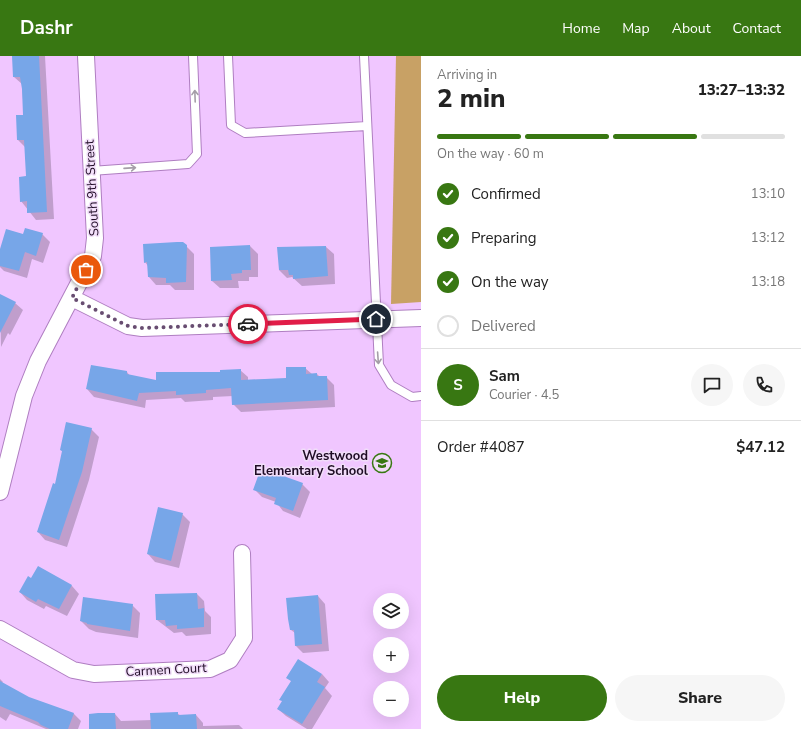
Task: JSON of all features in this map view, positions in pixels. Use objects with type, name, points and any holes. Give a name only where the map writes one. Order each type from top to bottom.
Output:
[{"type":"street","name":"South 9th Street","points":[[0,492],[24,396],[38,361],[93,256],[96,238],[91,171],[86,56]]},
{"type":"street","points":[[72,298],[128,326],[142,328],[421,318]]},
{"type":"street","name":"Carmen Court","points":[[0,629],[73,670],[94,674],[210,669],[230,660],[244,638],[242,553]]},
{"type":"lane","points":[[91,171],[188,164],[197,154],[193,56]]},
{"type":"lane","points":[[228,56],[231,125],[245,133],[367,126]]},
{"type":"lane","points":[[364,56],[379,365],[391,385],[412,397],[421,396]]},
{"type":"shaded area","points":[[396,56],[421,56],[421,302],[391,304]]},
{"type":"building","points":[[12,56],[39,56],[47,212],[27,213],[27,201],[20,202],[19,177],[26,176],[24,140],[17,140],[16,115],[23,115],[22,89],[20,77],[13,77]]},
{"type":"building","points":[[25,228],[43,233],[36,256],[25,252],[19,271],[0,266],[0,249],[6,229],[23,234]]},
{"type":"building","points":[[183,242],[187,245],[186,282],[166,283],[166,278],[148,277],[147,262],[144,263],[143,244]]},
{"type":"building","points":[[250,245],[251,270],[242,270],[242,273],[231,274],[232,280],[211,281],[210,247]]},
{"type":"building","points":[[326,246],[328,276],[293,279],[293,275],[289,275],[288,270],[279,270],[277,247]]},
{"type":"building","points":[[0,294],[16,302],[0,333]]},
{"type":"building","points":[[91,365],[127,371],[127,374],[156,380],[156,372],[220,372],[220,370],[241,369],[241,380],[286,378],[286,367],[306,367],[306,374],[317,373],[317,376],[327,376],[328,400],[232,405],[231,388],[206,390],[206,393],[176,395],[176,391],[139,393],[137,401],[86,389]]},
{"type":"building","points":[[66,422],[92,428],[82,472],[59,540],[37,532],[53,483],[55,484]]},
{"type":"building","points":[[261,468],[303,483],[293,511],[274,504],[276,498],[253,490]]},
{"type":"building","points":[[158,507],[183,513],[171,561],[147,554]]},
{"type":"building","points":[[38,566],[72,585],[59,609],[38,599],[36,602],[19,592],[28,576],[31,578]]},
{"type":"building","points":[[197,593],[198,609],[204,608],[204,627],[177,629],[177,625],[166,626],[165,620],[156,620],[155,594]]},
{"type":"building","points":[[318,595],[322,644],[295,646],[294,630],[290,630],[286,598]]},
{"type":"building","points":[[83,597],[133,604],[130,631],[87,624],[80,621]]},
{"type":"building","points":[[298,659],[322,674],[317,682],[325,687],[302,724],[277,709],[282,701],[279,700],[291,681],[286,678]]},
{"type":"building","points":[[0,681],[29,697],[74,713],[68,729],[50,729],[38,722],[0,706]]},
{"type":"building","points":[[178,712],[178,715],[196,714],[197,729],[151,729],[150,713]]},
{"type":"building","points":[[115,713],[116,729],[89,729],[89,714]]},
{"type":"way so far","points":[[86,270],[72,298],[128,326],[142,328],[248,324]]},
{"type":"place","name":"Westwood Elementary School","points":[[382,463]]},
{"type":"route","points":[[248,324],[376,319]]}]
